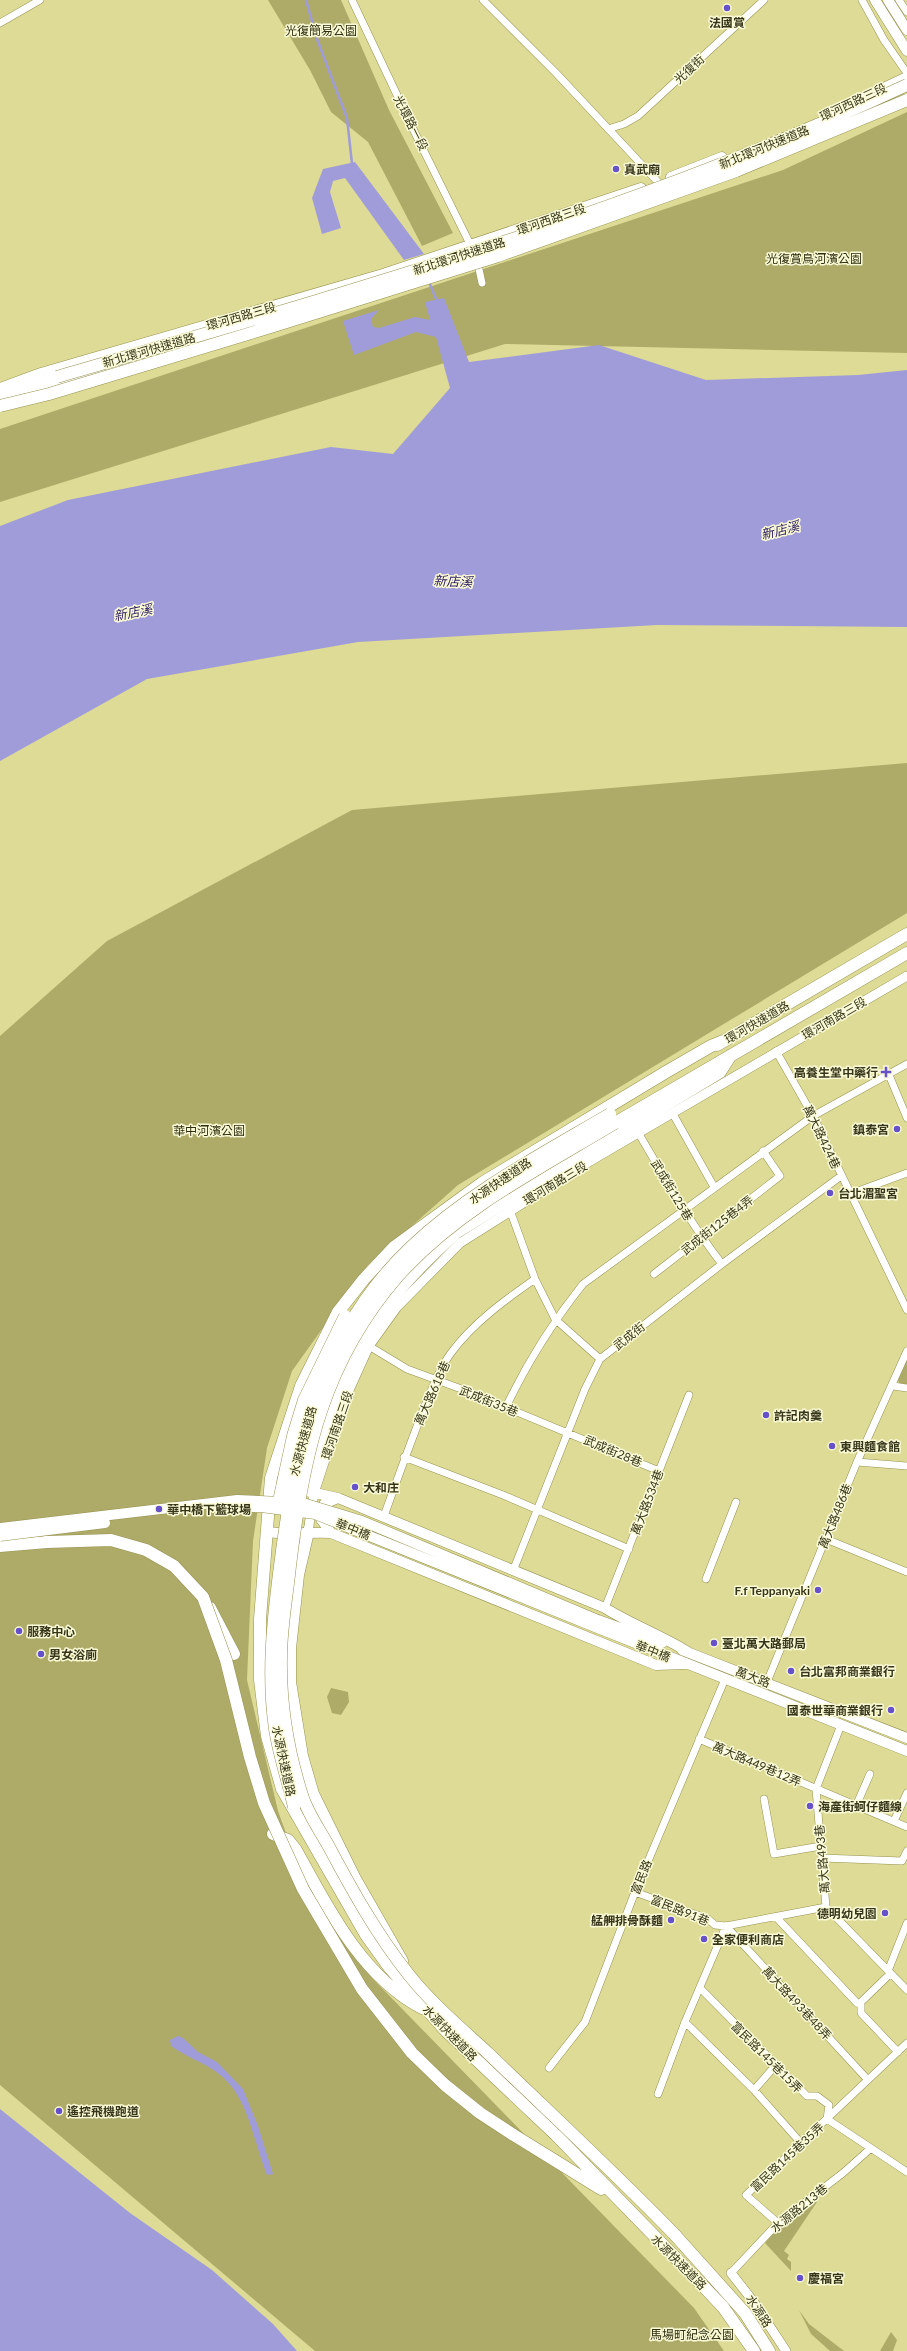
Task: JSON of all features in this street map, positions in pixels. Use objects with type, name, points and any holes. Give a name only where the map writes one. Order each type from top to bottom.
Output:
[{"type":"highway","name":"新北環河快速道路","points":[[0,395],[301,306],[547,228],[705,171],[828,122],[907,85]]},
{"type":"highway","name":"新北環河快速道路","points":[[0,407],[49,394],[219,343],[506,253],[736,172],[907,100]]},
{"type":"highway","name":"環河快速道路","points":[[612,1118],[723,1041],[907,934]]},
{"type":"highway","name":"環河快速道路","points":[[612,1118],[731,1055],[907,953]]},
{"type":"highway","points":[[294,1807],[282,1789],[267,1736],[260,1680],[260,1619],[271,1478],[302,1386],[338,1312],[364,1279],[394,1247],[482,1183],[685,1061],[723,1041]]},
{"type":"highway","points":[[314,1493],[313,1480],[318,1455],[336,1397],[348,1368],[362,1339],[394,1294],[423,1262],[457,1232],[720,1072],[731,1055]]},
{"type":"highway","name":"水源快速道路","points":[[612,1118],[486,1190],[452,1214],[411,1247],[372,1293],[333,1356],[322,1379],[308,1416],[288,1506],[275,1605],[271,1660],[275,1730],[294,1807],[331,1876],[366,1934],[390,1967],[446,2031],[556,2135],[615,2198],[705,2288],[723,2307],[754,2351]]},
{"type":"highway","name":"水源快速道路","points":[[612,1118],[487,1201],[418,1254],[400,1274],[363,1323],[335,1372],[321,1408],[309,1451],[297,1506],[280,1655],[286,1729],[303,1799],[366,1915],[410,1976],[675,2235],[745,2313],[769,2351]]},
{"type":"highway","points":[[279,1501],[293,1436],[304,1400],[317,1369],[345,1316],[380,1269],[411,1247]]},
{"type":"highway","points":[[308,1532],[298,1575],[292,1617],[290,1682],[302,1756],[313,1794],[354,1877],[393,1942],[410,1976]]},
{"type":"highway","points":[[0,1546],[95,1539],[129,1544],[146,1550],[174,1566],[203,1597],[220,1625],[234,1654]]},
{"type":"highway","points":[[203,1597],[226,1660],[250,1757],[264,1803],[303,1889],[362,1989],[412,2052],[445,2085],[480,2113],[615,2198]]},
{"type":"highway","points":[[272,1834],[288,1840],[296,1850],[346,1935],[368,1963],[405,1999],[428,2011]]},
{"type":"highway","points":[[702,2273],[705,2288]]},
{"type":"main road","points":[[875,0],[907,51]]},
{"type":"main road","points":[[888,0],[907,30]]},
{"type":"main road","name":"環河西路三段","points":[[0,388],[40,373],[399,269],[472,246],[658,182],[792,130],[907,77]]},
{"type":"main road","name":"環河西路三段","points":[[0,407],[48,387],[434,271],[690,185],[907,96]]},
{"type":"main road","points":[[271,1478],[287,1481],[304,1490],[314,1493],[338,1498],[605,1608],[625,1621],[662,1636],[688,1652]]},
{"type":"main road","points":[[331,1533],[321,1519],[324,1504],[338,1498]]},
{"type":"main road","name":"華中橋","points":[[0,1528],[237,1500],[279,1501],[319,1506],[362,1521],[685,1664]]},
{"type":"main road","name":"華中橋","points":[[0,1536],[236,1507],[267,1508],[315,1514],[596,1624]]},
{"type":"main road","points":[[267,1532],[298,1535],[308,1532],[331,1533],[656,1665],[685,1664]]},
{"type":"main road","name":"萬大路","points":[[596,1624],[688,1652],[907,1738]]},
{"type":"main road","name":"萬大路","points":[[685,1664],[907,1751]]},
{"type":"street","points":[[0,23],[40,0]]},
{"type":"street","name":"光環路一段","points":[[352,0],[415,133],[472,246],[482,283]]},
{"type":"street","points":[[483,0],[658,182]]},
{"type":"street","name":"光復街","points":[[608,129],[624,124],[638,116],[764,0]]},
{"type":"street","points":[[862,0],[884,40],[907,73]]},
{"type":"street","points":[[899,0],[907,12]]},
{"type":"street","name":"環河南路三段","points":[[314,1493],[344,1399],[369,1346],[397,1307],[430,1271],[460,1243],[510,1210],[673,1114],[776,1051],[907,976]]},
{"type":"street","name":"萬大路424巷","points":[[776,1051],[812,1116],[907,1310]]},
{"type":"street","points":[[506,1407],[523,1371],[555,1319],[583,1284],[812,1116],[907,1064]]},
{"type":"street","points":[[889,1075],[907,1118]]},
{"type":"street","points":[[673,1114],[714,1187]]},
{"type":"street","name":"武成街125巷","points":[[639,1134],[683,1210],[701,1238],[722,1264]]},
{"type":"street","name":"武成街125巷4弄","points":[[654,1274],[780,1176],[763,1151]]},
{"type":"street","points":[[850,1194],[907,1173]]},
{"type":"street","name":"武成街","points":[[513,1571],[538,1511],[567,1432],[585,1389],[600,1359],[722,1264],[841,1176]]},
{"type":"street","points":[[510,1210],[536,1279],[555,1319],[600,1359]]},
{"type":"street","name":"萬大路618巷","points":[[384,1516],[404,1457],[436,1380],[450,1353],[467,1335],[506,1300],[536,1279]]},
{"type":"street","name":"武成街35巷","points":[[369,1346],[407,1369],[567,1432]]},
{"type":"street","name":"萬大路486巷","points":[[767,1682],[857,1462],[893,1386],[907,1351]]},
{"type":"street","points":[[893,1386],[907,1388]]},
{"type":"street","name":"萬大路534巷","points":[[605,1608],[689,1395]]},
{"type":"street","name":"武成街28巷","points":[[567,1432],[659,1471]]},
{"type":"street","points":[[404,1457],[503,1495],[629,1549]]},
{"type":"street","points":[[857,1462],[907,1466]]},
{"type":"street","points":[[308,1532],[314,1493]]},
{"type":"street","points":[[706,1579],[736,1502]]},
{"type":"street","points":[[826,1539],[907,1572]]},
{"type":"street","name":"富民路","points":[[549,2068],[585,2022],[635,1892],[724,1679]]},
{"type":"street","name":"萬大路493巷","points":[[840,1725],[816,1789],[826,1907],[907,1990]]},
{"type":"street","name":"萬大路449巷12弄","points":[[699,1739],[907,1827]]},
{"type":"street","points":[[856,1806],[870,1774]]},
{"type":"street","points":[[894,1821],[907,1793]]},
{"type":"street","points":[[764,1799],[774,1854],[821,1846]]},
{"type":"street","points":[[822,1858],[902,1861],[907,1851]]},
{"type":"street","name":"富民路91巷","points":[[635,1892],[708,1919],[715,1925],[726,1926]]},
{"type":"street","points":[[658,2094],[685,2022],[701,1989],[713,1953],[726,1926],[826,1907]]},
{"type":"street","points":[[776,1917],[857,2003]]},
{"type":"street","points":[[898,2052],[861,2013],[861,2002],[889,1973],[907,1923]]},
{"type":"street","name":"萬大路493巷48弄","points":[[726,1926],[868,2080]]},
{"type":"street","name":"富民路145巷15弄","points":[[701,1989],[775,2066],[807,2096],[818,2096],[829,2105],[827,2119]]},
{"type":"street","points":[[685,2022],[754,2090],[801,2143]]},
{"type":"street","name":"富民路145巷35弄","points":[[778,2223],[746,2195],[907,2043]]},
{"type":"street","points":[[754,2090],[775,2066]]},
{"type":"street","points":[[827,2119],[907,2172]]},
{"type":"street","name":"水源路213巷","points":[[731,2273],[778,2223],[843,2173],[871,2148]]},
{"type":"street","name":"水源路","points":[[731,2273],[753,2301],[786,2351]]},
{"type":"green space","name":"光復簡易公園","points":[[268,0],[341,0],[389,110],[453,233],[422,246],[368,142],[331,112],[310,70]]},
{"type":"green space","name":"光復賞鳥河濱公園","points":[[907,112],[907,353],[505,344],[0,502],[0,429],[783,170]]},
{"type":"green space","name":"華中河濱公園","points":[[907,763],[907,913],[458,1185],[368,1265],[292,1371],[267,1448],[253,1541],[247,1680],[278,1811],[295,1858],[372,1978],[694,2308],[724,2351],[315,2351],[0,2085],[0,1036],[107,941],[352,810]]},
{"type":"green space","points":[[907,1355],[907,1386],[901,1386],[897,1379]]},
{"type":"green space","points":[[331,1688],[348,1692],[349,1702],[341,1715],[332,1713],[327,1697]]},
{"type":"green space","points":[[814,2199],[817,2202],[784,2251],[789,2255],[787,2259],[791,2262],[791,2271],[765,2243],[772,2234]]},
{"type":"green space","points":[[799,2310],[809,2324],[844,2351],[830,2351],[811,2334]]},
{"type":"green space","points":[[891,2332],[897,2340],[893,2351],[880,2351]]},
{"type":"water","points":[[355,162],[424,254],[404,260],[345,178],[333,181],[330,192],[341,228],[322,234],[312,198],[323,169]]},
{"type":"water","name":"新店溪","points":[[444,298],[469,362],[599,345],[706,380],[858,375],[907,370],[907,627],[657,625],[358,642],[147,679],[0,761],[0,526],[68,500],[331,447],[393,454],[450,388],[436,337],[416,332],[354,355],[343,321],[379,310],[371,319],[373,327],[379,328],[415,317],[430,320],[425,302]]},
{"type":"water","points":[[178,2036],[183,2038],[198,2052],[217,2062],[243,2089],[258,2126],[273,2174],[267,2175],[249,2120],[237,2095],[219,2074],[171,2046],[170,2040]]},
{"type":"water","points":[[0,2109],[130,2213],[212,2270],[273,2324],[297,2351],[0,2351]]},
{"type":"waterway","points":[[306,0],[317,39],[347,118],[352,164]]},
{"type":"waterway","points":[[429,282],[437,301]]},
{"type":"place","name":"法國賞","points":[[727,8]]},
{"type":"place","name":"真武廟","points":[[616,169]]},
{"type":"place","name":"高養生堂中藥行","points":[[886,1072]]},
{"type":"place","name":"鎮泰宮","points":[[897,1129]]},
{"type":"place","name":"台北湄聖宮","points":[[830,1193]]},
{"type":"place","name":"許記肉羹","points":[[766,1415]]},
{"type":"place","name":"東興麵食館","points":[[832,1446]]},
{"type":"place","name":"大和庄","points":[[355,1487]]},
{"type":"place","name":"華中橋下籃球場","points":[[159,1509]]},
{"type":"place","name":"F.f Teppanyaki","points":[[818,1590]]},
{"type":"place","name":"服務中心","points":[[19,1631]]},
{"type":"place","name":"臺北萬大路郵局","points":[[714,1643]]},
{"type":"place","name":"男女浴廁","points":[[41,1654]]},
{"type":"place","name":"台北富邦商業銀行","points":[[791,1671]]},
{"type":"place","name":"國泰世華商業銀行","points":[[891,1710]]},
{"type":"place","name":"海產街蚵仔麵線","points":[[810,1806]]},
{"type":"place","name":"德明幼兒園","points":[[885,1913]]},
{"type":"place","name":"艋舺排骨酥麵","points":[[671,1920]]},
{"type":"place","name":"全家便利商店","points":[[704,1939]]},
{"type":"place","name":"遙控飛機跑道","points":[[59,2111]]},
{"type":"place","name":"慶福宮","points":[[800,2278]]},
{"type":"park label","name":"馬場町紀念公園","points":[[692,2334]]}]
